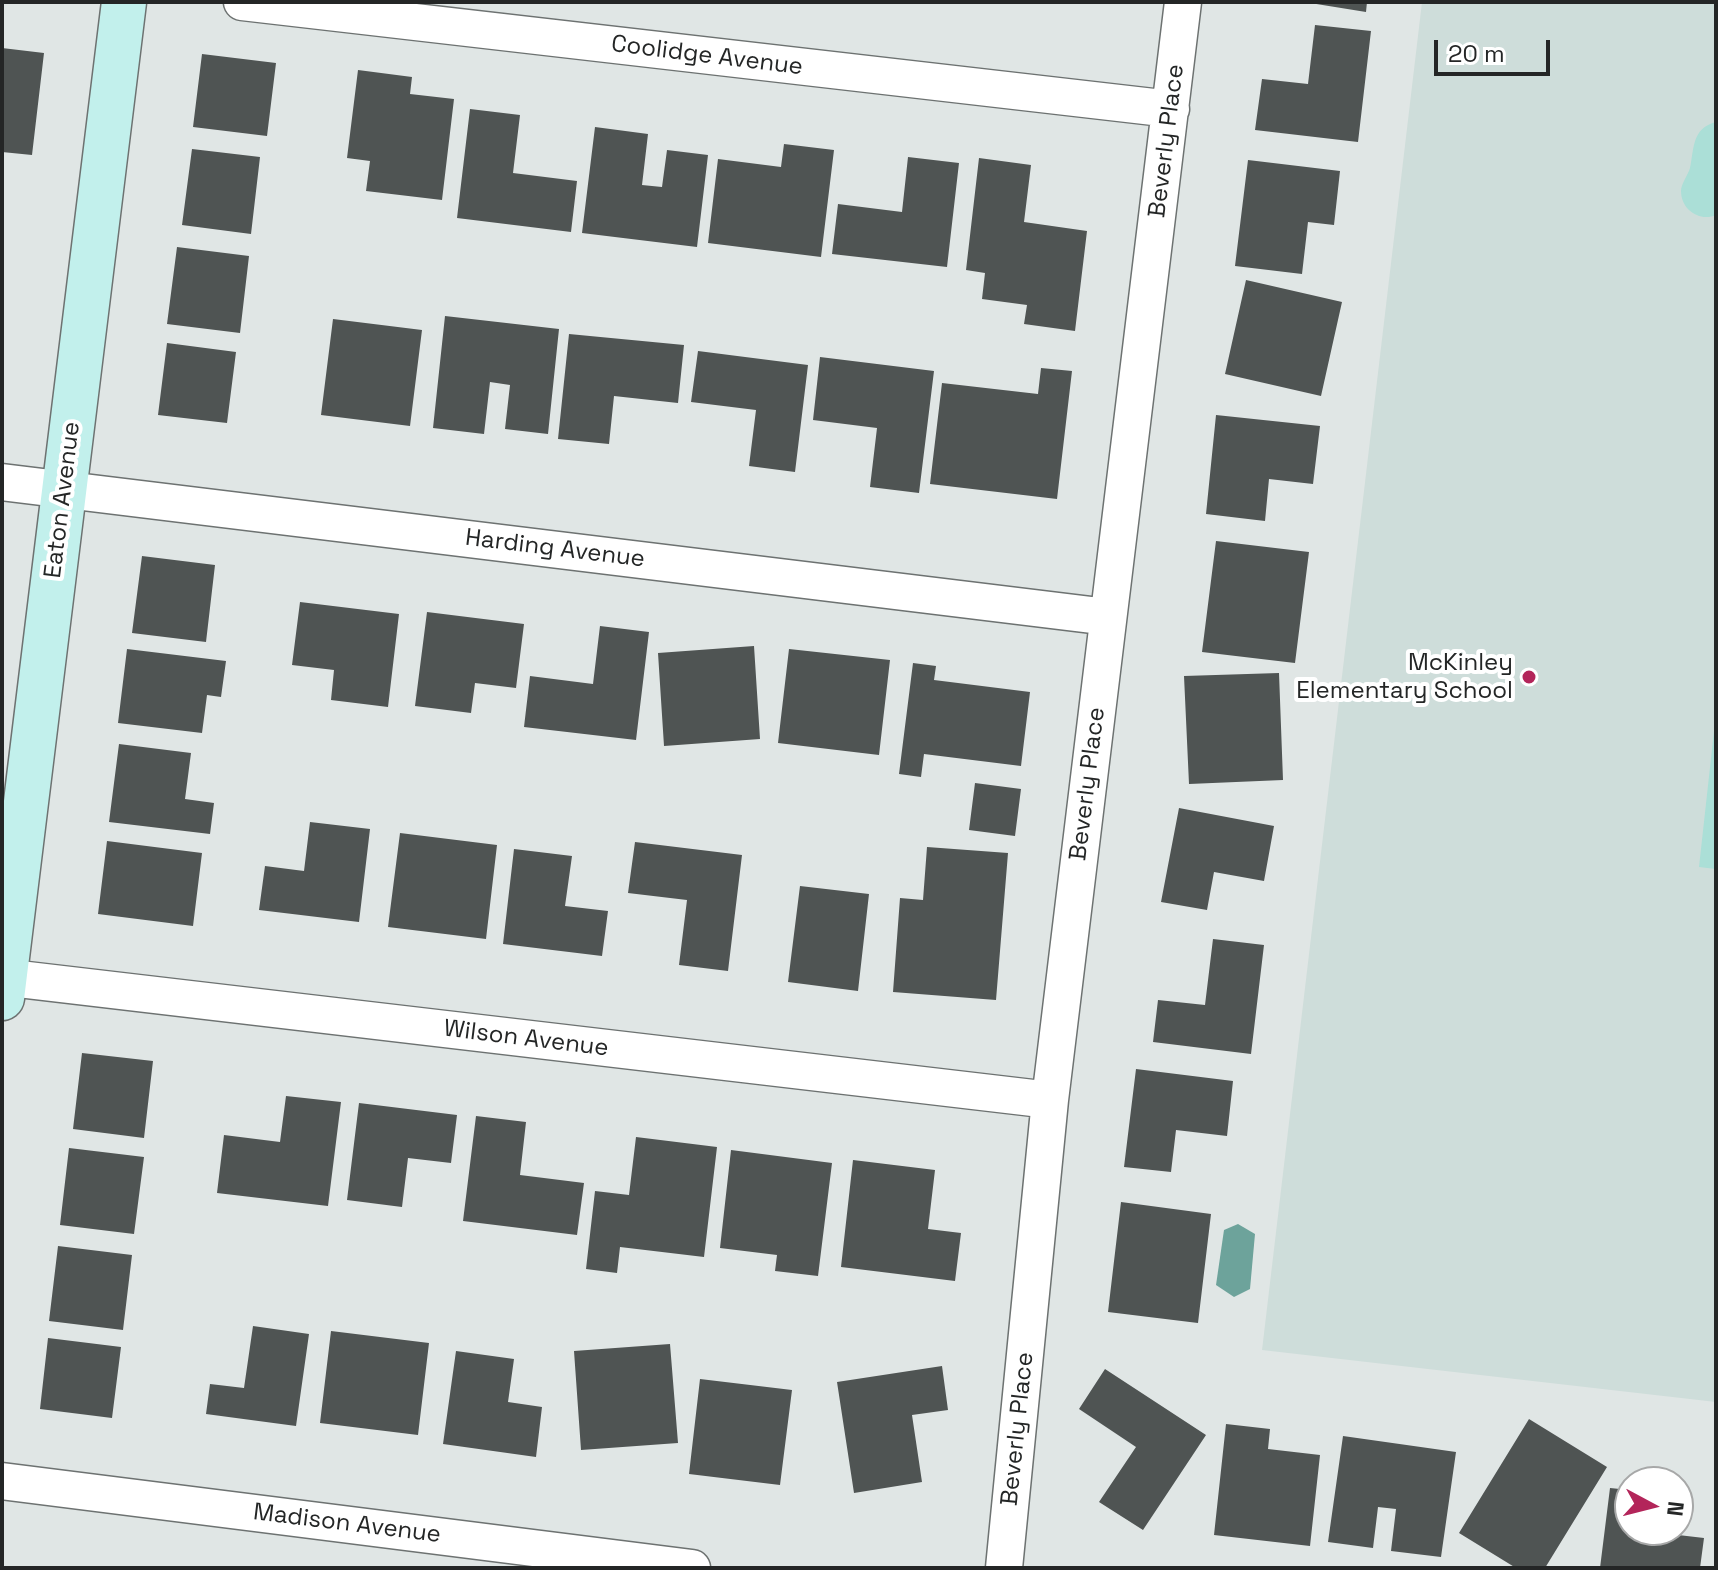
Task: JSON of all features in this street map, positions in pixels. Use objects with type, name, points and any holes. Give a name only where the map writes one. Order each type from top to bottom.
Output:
[{"type":"street","name":"Eaton Avenue","points":[[3,984],[124,2]]},
{"type":"street","name":"Coolidge Avenue","points":[[242,2],[1171,109]]},
{"type":"street","name":"Beverly Place","points":[[1004,1568],[1050,1100],[1183,2]]},
{"type":"street","name":"Harding Avenue","points":[[2,482],[1108,617]]},
{"type":"street","name":"Wilson Avenue","points":[[3,984],[1050,1100]]},
{"type":"street","name":"Madison Avenue","points":[[2,1481],[692,1568]]},
{"type":"shaded area","name":"McKinley Elementary School","points":[[1422,2],[1716,4],[1716,1402],[1262,1350]]},
{"type":"shaded area","points":[[1716,122],[1716,215],[1704,217],[1692,213],[1684,204],[1681,188],[1690,168],[1698,134]]},
{"type":"shaded area","points":[[1716,713],[1716,869],[1699,867]]},
{"type":"shaded area","points":[[1238,1224],[1255,1234],[1250,1289],[1234,1297],[1216,1285],[1224,1230]]},
{"type":"building","points":[[1304,2],[1367,2],[1366,12]]},
{"type":"building","points":[[1315,25],[1371,31],[1358,142],[1255,130],[1262,79],[1308,84]]},
{"type":"building","points":[[2,48],[44,53],[32,155],[2,152]]},
{"type":"building","points":[[202,54],[276,63],[267,136],[193,127]]},
{"type":"building","points":[[358,70],[412,77],[410,94],[454,99],[442,200],[366,191],[370,161],[347,158]]},
{"type":"building","points":[[470,109],[520,115],[513,173],[577,181],[571,232],[457,218]]},
{"type":"building","points":[[595,127],[648,134],[642,185],[662,187],[667,150],[708,155],[697,247],[582,233]]},
{"type":"building","points":[[784,144],[834,150],[821,257],[708,243],[718,159],[781,167]]},
{"type":"building","points":[[192,149],[260,157],[251,234],[182,225]]},
{"type":"building","points":[[908,157],[959,163],[947,267],[832,254],[838,204],[902,212]]},
{"type":"building","points":[[979,158],[1031,165],[1024,222],[1087,231],[1075,331],[1024,324],[1027,305],[982,299],[985,273],[966,270]]},
{"type":"building","points":[[1248,160],[1340,171],[1334,225],[1308,222],[1302,274],[1235,266]]},
{"type":"building","points":[[177,247],[249,256],[240,333],[167,324]]},
{"type":"building","points":[[1246,280],[1342,302],[1321,396],[1225,374]]},
{"type":"building","points":[[445,316],[559,329],[548,434],[505,429],[510,385],[490,382],[484,434],[433,428]]},
{"type":"building","points":[[333,319],[422,330],[410,426],[321,415]]},
{"type":"building","points":[[569,334],[684,345],[678,403],[614,396],[609,444],[558,439]]},
{"type":"building","points":[[167,343],[236,352],[227,423],[158,415]]},
{"type":"building","points":[[698,351],[808,365],[795,472],[749,466],[756,410],[691,402]]},
{"type":"building","points":[[820,357],[934,371],[919,493],[870,487],[877,428],[813,420]]},
{"type":"building","points":[[1041,368],[1072,371],[1057,499],[930,484],[942,383],[1038,394]]},
{"type":"building","points":[[1216,415],[1320,426],[1313,484],[1269,479],[1265,521],[1206,514]]},
{"type":"building","points":[[1216,541],[1309,552],[1295,663],[1202,652]]},
{"type":"building","points":[[142,556],[215,565],[206,642],[132,633]]},
{"type":"building","points":[[300,602],[399,614],[388,707],[331,700],[334,670],[292,665]]},
{"type":"building","points":[[427,612],[524,624],[516,688],[475,683],[471,713],[415,706]]},
{"type":"building","points":[[600,626],[649,632],[636,740],[524,727],[530,676],[593,684]]},
{"type":"building","points":[[754,646],[760,739],[664,746],[658,653]]},
{"type":"building","points":[[127,649],[226,661],[221,697],[207,695],[202,733],[118,723]]},
{"type":"building","points":[[789,649],[890,660],[879,755],[778,743]]},
{"type":"building","points":[[913,663],[936,666],[934,680],[1030,692],[1021,766],[924,754],[921,777],[899,774]]},
{"type":"building","points":[[1279,673],[1283,780],[1189,784],[1184,676]]},
{"type":"building","points":[[119,744],[191,753],[185,799],[214,803],[210,834],[109,822]]},
{"type":"building","points":[[975,783],[1021,789],[1015,836],[969,830]]},
{"type":"building","points":[[1179,808],[1274,826],[1264,881],[1214,872],[1207,910],[1161,902]]},
{"type":"building","points":[[310,822],[370,829],[359,922],[259,910],[265,866],[304,871]]},
{"type":"building","points":[[400,833],[497,845],[486,939],[388,927]]},
{"type":"building","points":[[107,841],[202,853],[193,926],[98,914]]},
{"type":"building","points":[[635,842],[742,855],[728,971],[679,965],[687,900],[628,893]]},
{"type":"building","points":[[927,847],[1008,853],[996,1000],[893,992],[900,898],[923,900]]},
{"type":"building","points":[[514,849],[572,856],[565,906],[608,911],[602,956],[503,944]]},
{"type":"building","points":[[800,886],[869,894],[858,991],[788,982]]},
{"type":"building","points":[[1213,939],[1264,945],[1251,1054],[1153,1042],[1158,1000],[1205,1005]]},
{"type":"building","points":[[82,1053],[153,1061],[144,1138],[73,1129]]},
{"type":"building","points":[[1136,1069],[1233,1081],[1227,1136],[1176,1130],[1171,1172],[1124,1167]]},
{"type":"building","points":[[286,1096],[341,1102],[328,1206],[217,1193],[224,1135],[280,1142]]},
{"type":"building","points":[[359,1103],[457,1115],[451,1163],[408,1158],[402,1207],[347,1200]]},
{"type":"building","points":[[476,1116],[526,1122],[520,1175],[584,1183],[577,1235],[463,1221]]},
{"type":"building","points":[[636,1137],[717,1147],[704,1257],[620,1247],[617,1273],[586,1269],[595,1191],[629,1195]]},
{"type":"building","points":[[69,1148],[144,1157],[134,1234],[60,1225]]},
{"type":"building","points":[[731,1150],[832,1163],[818,1276],[775,1271],[777,1255],[720,1248]]},
{"type":"building","points":[[853,1160],[935,1170],[928,1229],[961,1233],[955,1281],[841,1267]]},
{"type":"building","points":[[1121,1202],[1211,1214],[1198,1323],[1108,1312]]},
{"type":"building","points":[[58,1246],[132,1255],[123,1330],[49,1321]]},
{"type":"building","points":[[253,1326],[309,1334],[296,1426],[206,1414],[210,1384],[244,1388]]},
{"type":"building","points":[[331,1331],[429,1343],[418,1435],[320,1423]]},
{"type":"building","points":[[48,1338],[121,1347],[112,1418],[40,1409]]},
{"type":"building","points":[[670,1344],[678,1443],[581,1450],[574,1351]]},
{"type":"building","points":[[456,1351],[514,1359],[508,1402],[542,1407],[536,1457],[443,1444]]},
{"type":"building","points":[[942,1366],[948,1410],[912,1415],[922,1482],[854,1493],[837,1382]]},
{"type":"building","points":[[1105,1369],[1206,1435],[1143,1530],[1099,1502],[1136,1447],[1079,1409]]},
{"type":"building","points":[[700,1379],[792,1390],[780,1485],[689,1474]]},
{"type":"building","points":[[1529,1419],[1607,1467],[1545,1568],[1516,1568],[1459,1533]]},
{"type":"building","points":[[1226,1424],[1270,1429],[1268,1449],[1320,1455],[1310,1546],[1214,1535]]},
{"type":"building","points":[[1343,1436],[1456,1452],[1441,1557],[1391,1551],[1396,1509],[1378,1507],[1373,1548],[1328,1542]]},
{"type":"building","points":[[1610,1488],[1614,1488],[1614,1546],[1694,1546],[1694,1537],[1704,1538],[1700,1568],[1600,1568]]},
{"type":"place","name":"McKinley Elementary School","points":[[1529,677]]}]
